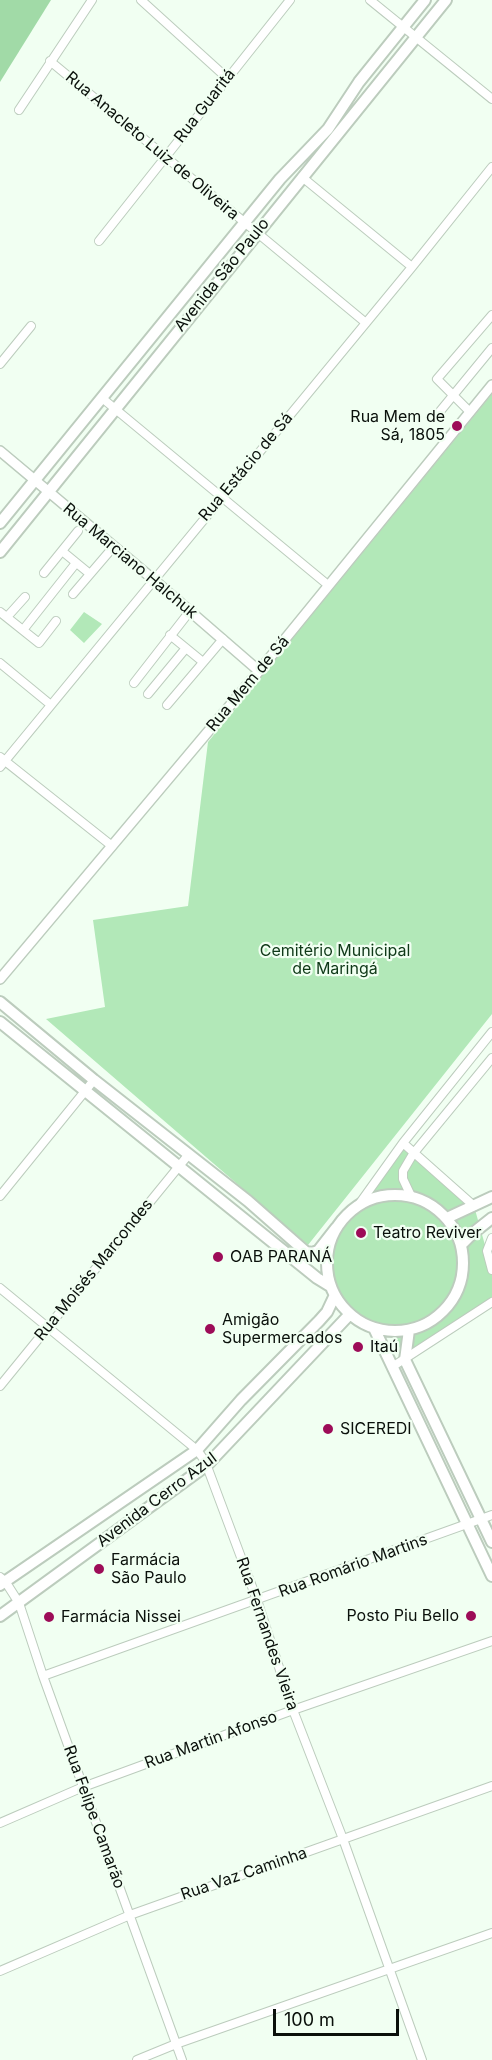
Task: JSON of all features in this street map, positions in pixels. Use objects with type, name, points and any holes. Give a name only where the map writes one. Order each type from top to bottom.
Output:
[{"type":"main road","name":"Avenida São Paulo","points":[[0,523],[280,179],[327,129],[359,82],[425,0]]},
{"type":"main road","name":"Avenida São Paulo","points":[[0,552],[256,232],[446,0]]},
{"type":"main road","points":[[0,1002],[306,1251],[312,1253],[318,1251],[346,1214],[360,1203],[376,1196],[394,1194],[411,1196],[430,1203],[447,1218],[461,1245],[462,1273],[453,1299],[441,1313],[409,1330],[392,1331],[374,1328],[350,1314],[332,1290],[0,1022]]},
{"type":"main road","points":[[447,1218],[492,1197]]},
{"type":"main road","points":[[461,1245],[492,1218]]},
{"type":"main road","points":[[332,1290],[326,1266],[328,1246],[336,1228]]},
{"type":"main road","name":"Avenida Cerro Azul","points":[[2,1581],[197,1450],[241,1400],[320,1321],[327,1311],[332,1290]]},
{"type":"main road","name":"Avenida Cerro Azul","points":[[0,1617],[207,1465],[350,1314]]},
{"type":"main road","points":[[374,1328],[492,1576]]},
{"type":"main road","points":[[409,1330],[405,1360],[492,1542]]},
{"type":"street","points":[[19,110],[92,0]]},
{"type":"street","points":[[141,0],[227,78]]},
{"type":"street","name":"Rua Guaritá","points":[[99,241],[290,0]]},
{"type":"street","points":[[370,0],[492,99]]},
{"type":"street","name":"Rua Anacleto Luiz de Oliveira","points":[[50,61],[366,323]]},
{"type":"street","name":"Rua Estácio de Sá","points":[[2,762],[366,323],[492,167]]},
{"type":"street","points":[[302,177],[412,267]]},
{"type":"street","points":[[470,412],[437,379],[492,315]]},
{"type":"street","points":[[0,364],[31,327]]},
{"type":"street","points":[[436,415],[492,348]]},
{"type":"street","name":"Rua Mem de Sá","points":[[0,980],[259,671],[492,385]]},
{"type":"street","points":[[102,398],[328,585]]},
{"type":"street","name":"Rua Marciano Halchuk","points":[[0,451],[259,671]]},
{"type":"street","points":[[44,573],[78,531]]},
{"type":"street","points":[[62,551],[90,574]]},
{"type":"street","points":[[73,594],[109,552]]},
{"type":"street","points":[[22,630],[76,563]]},
{"type":"street","points":[[8,617],[25,597]]},
{"type":"street","points":[[134,683],[190,611]]},
{"type":"street","points":[[0,612],[39,643],[56,621]]},
{"type":"street","points":[[170,635],[203,662]]},
{"type":"street","points":[[167,705],[223,639]]},
{"type":"street","points":[[148,694],[186,648]]},
{"type":"street","points":[[0,663],[51,705]]},
{"type":"street","points":[[2,762],[112,846]]},
{"type":"street","points":[[360,1203],[403,1143],[492,1032]]},
{"type":"street","points":[[411,1196],[403,1179],[403,1171],[413,1154],[492,1059]]},
{"type":"street","points":[[0,1196],[94,1080]]},
{"type":"street","points":[[403,1143],[474,1206]]},
{"type":"street","name":"Rua Moisés Marcondes","points":[[0,1386],[189,1154]]},
{"type":"street","points":[[492,1238],[486,1251],[492,1270]]},
{"type":"street","name":"Rua Fernandes Vieira","points":[[0,1288],[197,1450],[207,1465],[257,1600],[293,1710],[343,1839],[422,2060]]},
{"type":"street","points":[[392,1367],[492,1302]]},
{"type":"street","name":"Rua Romário Martins","points":[[43,1676],[492,1515]]},
{"type":"street","name":"Rua Felipe Camarão","points":[[2,1581],[19,1603],[43,1676],[182,2060]]},
{"type":"street","name":"Rua Martin Afonso","points":[[0,1823],[83,1787],[293,1710],[492,1641]]},
{"type":"street","name":"Rua Vaz Caminha","points":[[0,1971],[130,1915],[492,1786]]},
{"type":"street","points":[[137,2060],[176,2044],[492,1932]]},
{"type":"green space","points":[[0,0],[51,0],[0,82]]},
{"type":"green space","name":"Cemitério Municipal de Maringá","points":[[492,394],[492,1014],[308,1245],[46,1019],[105,1007],[93,920],[188,906],[208,742]]},
{"type":"green space","points":[[84,612],[102,624],[84,643],[70,630]]},
{"type":"green space","points":[[403,1143],[474,1206],[492,1270],[492,1302],[405,1360],[392,1331],[374,1328],[361,1322],[343,1307],[330,1286],[326,1266],[328,1246],[336,1228],[346,1214],[360,1203]]},
{"type":"place","name":"Rua Mem de Sá, 1805","points":[[457,426]]},
{"type":"place","name":"Teatro Reviver","points":[[361,1233]]},
{"type":"place","name":"OAB PARANÁ","points":[[218,1257]]},
{"type":"place","name":"Amigão Supermercados","points":[[210,1329]]},
{"type":"place","name":"Itaú","points":[[358,1347]]},
{"type":"place","name":"SICEREDI","points":[[328,1429]]},
{"type":"place","name":"Farmácia São Paulo","points":[[99,1569]]},
{"type":"place","name":"Posto Piu Bello","points":[[471,1616]]},
{"type":"place","name":"Farmácia Nissei","points":[[49,1617]]}]
